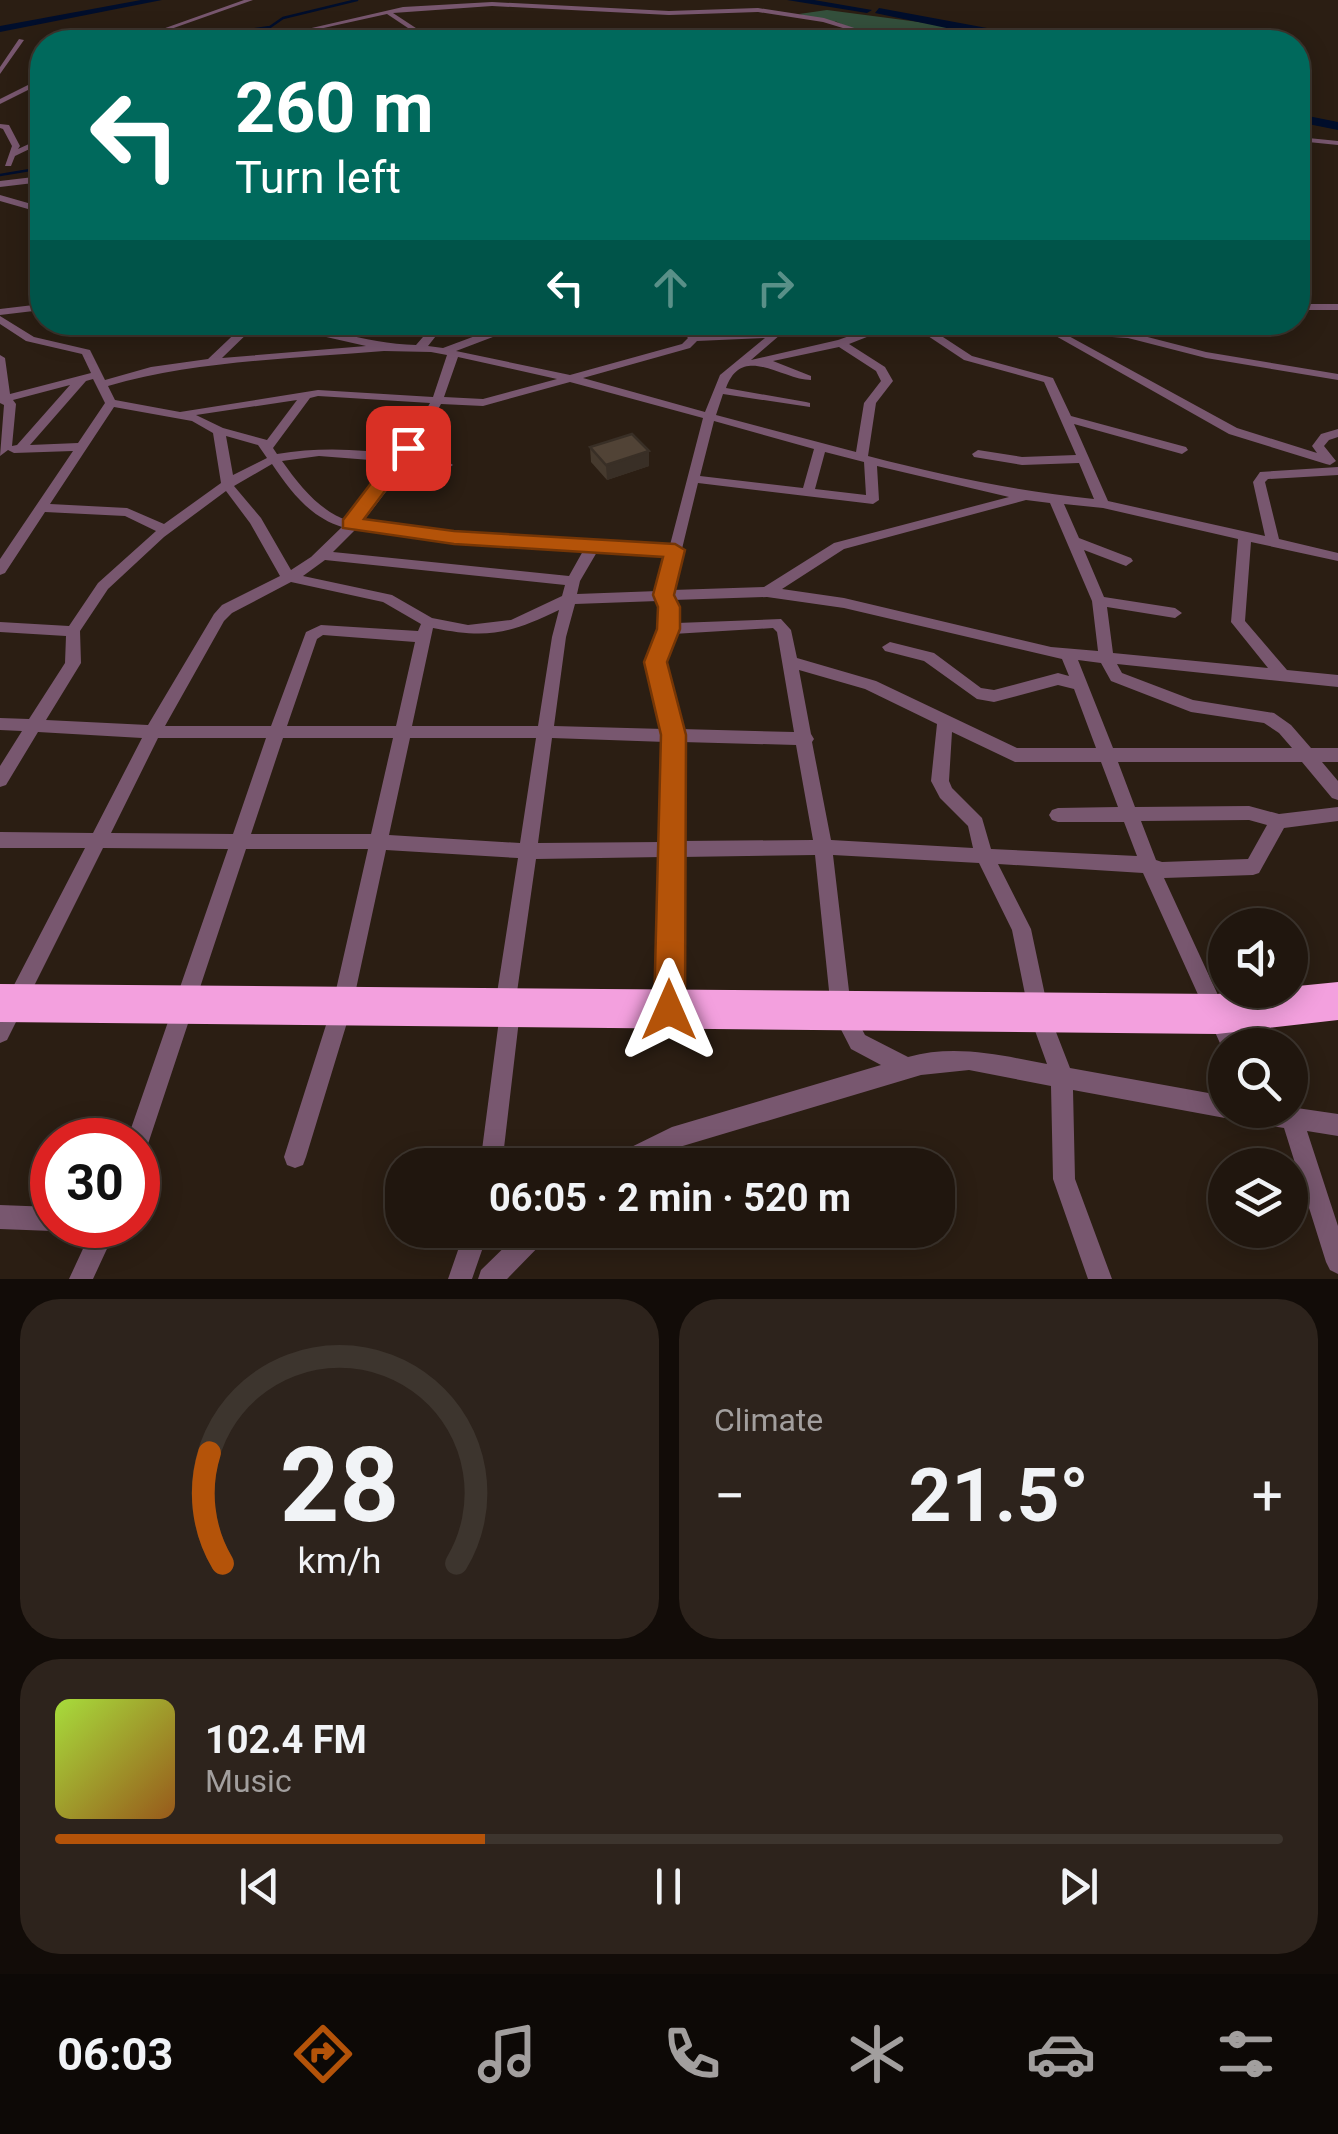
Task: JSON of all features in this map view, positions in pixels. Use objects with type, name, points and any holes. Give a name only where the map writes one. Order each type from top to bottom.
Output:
[{"type":"highway","points":[[1232,1028],[1338,1001]]},
{"type":"highway","points":[[5,1013],[343,1003],[1039,1014],[1208,1029]]},
{"type":"street","points":[[164,30],[250,0]]},
{"type":"street","points":[[403,9],[426,0]]},
{"type":"street","points":[[312,30],[403,9],[492,4],[621,13],[778,12],[856,30]]},
{"type":"street","points":[[387,12],[416,30]]},
{"type":"street","points":[[0,72],[21,40]]},
{"type":"street","points":[[0,102],[30,86]]},
{"type":"street","points":[[0,126],[8,129],[16,154]]},
{"type":"street","points":[[1310,140],[1338,144]]},
{"type":"street","points":[[8,164],[30,146]]},
{"type":"street","points":[[0,184],[30,180]]},
{"type":"street","points":[[0,198],[30,207]]},
{"type":"street","points":[[1310,306],[1338,307]]},
{"type":"street","points":[[0,315],[30,310]]},
{"type":"street","points":[[0,315],[30,339],[86,352],[93,379],[111,403],[134,411],[206,422],[218,431],[252,438],[325,515],[350,524],[592,548],[675,550]]},
{"type":"street","points":[[211,362],[240,335]]},
{"type":"street","points":[[345,335],[384,348]]},
{"type":"street","points":[[419,349],[431,335]]},
{"type":"street","points":[[447,353],[490,335]]},
{"type":"street","points":[[691,335],[694,338]]},
{"type":"street","points":[[177,415],[307,394],[483,403],[686,346],[694,338],[756,335]]},
{"type":"street","points":[[669,1010],[674,735],[668,699],[656,677],[655,662],[669,629],[669,607],[664,595],[718,390],[724,377],[775,335]]},
{"type":"street","points":[[740,365],[864,335]]},
{"type":"street","points":[[933,335],[978,362],[1043,376],[1056,392],[1080,459],[1104,504]]},
{"type":"street","points":[[1057,335],[1233,431],[1335,465]]},
{"type":"street","points":[[1128,335],[1206,354],[1338,376]]},
{"type":"street","points":[[693,478],[874,500],[866,460],[870,402],[887,380],[880,369],[842,343]]},
{"type":"street","points":[[2,399],[93,379],[211,362],[384,348],[419,349],[534,369],[708,420],[1025,496],[1104,504],[1338,557]]},
{"type":"street","points":[[5,1013],[153,732],[218,618],[321,555],[350,524],[439,402],[447,353]]},
{"type":"street","points":[[0,358],[2,399]]},
{"type":"street","points":[[762,361],[808,378]]},
{"type":"street","points":[[20,449],[93,379]]},
{"type":"street","points":[[718,390],[806,404]]},
{"type":"street","points":[[0,780],[73,663],[73,631],[105,584],[166,531],[269,454],[307,394]]},
{"type":"street","points":[[2,399],[10,404],[9,433],[1,451],[82,447]]},
{"type":"street","points":[[0,570],[111,403]]},
{"type":"street","points":[[1064,418],[1182,450]]},
{"type":"street","points":[[218,431],[228,486],[256,521],[288,577],[387,598],[426,630]]},
{"type":"street","points":[[1335,465],[1318,446],[1320,441],[1338,433]]},
{"type":"street","points":[[808,492],[820,448]]},
{"type":"street","points":[[269,454],[327,454],[447,466]]},
{"type":"street","points":[[978,454],[1022,461],[1080,459]]},
{"type":"street","points":[[1272,539],[1259,482],[1264,475],[1335,465]]},
{"type":"street","points":[[767,592],[839,546],[1025,496]]},
{"type":"street","points":[[1055,500],[1099,600],[1106,658],[1123,681],[1191,706],[1268,717],[1285,729],[1338,794]]},
{"type":"street","points":[[42,508],[127,512],[166,531]]},
{"type":"street","points":[[1245,535],[1238,622],[1282,675]]},
{"type":"street","points":[[1076,542],[1126,561]]},
{"type":"street","points":[[493,1148],[509,1020],[505,1006],[570,590],[592,548]]},
{"type":"street","points":[[321,555],[570,590],[664,595],[767,592],[844,603],[1068,654],[1337,682]]},
{"type":"street","points":[[147,1118],[188,1006],[237,841],[315,632],[493,630],[528,620],[570,590]]},
{"type":"street","points":[[748,592],[753,623]]},
{"type":"street","points":[[1099,600],[1175,614]]},
{"type":"street","points":[[669,629],[780,625],[792,662],[806,738],[842,1010],[858,1042],[903,1066]]},
{"type":"street","points":[[0,627],[73,631]]},
{"type":"street","points":[[295,1157],[343,1003],[426,630]]},
{"type":"street","points":[[890,647],[928,657],[977,693],[994,696],[1058,679],[1080,684]]},
{"type":"street","points":[[1068,654],[1128,812],[1223,1028]]},
{"type":"street","points":[[792,662],[870,685],[1015,755],[1338,755]]},
{"type":"street","points":[[945,722],[940,781],[946,793],[976,823],[984,856],[1022,929],[1039,1014],[1062,1076],[1064,1179],[1100,1279]]},
{"type":"street","points":[[0,724],[153,732],[548,732],[806,738]]},
{"type":"street","points":[[1058,815],[1248,813],[1279,820],[1338,814]]},
{"type":"street","points":[[0,840],[380,842],[531,851],[823,846],[1150,864],[1162,870],[1254,867],[1279,820]]},
{"type":"street","points":[[652,1148],[672,1138],[903,1066],[970,1060],[1208,1105]]},
{"type":"street","points":[[1308,1121],[1338,1126]]},
{"type":"street","points":[[1295,1128],[1338,1262]]},
{"type":"street","points":[[0,1218],[30,1218]]},
{"type":"street","points":[[81,1279],[95,1248]]},
{"type":"street","points":[[460,1279],[471,1248]]},
{"type":"street","points":[[490,1279],[521,1248]]},
{"type":"green space","points":[[827,10],[980,30],[854,30],[835,21],[838,25],[799,14]]},
{"type":"building","points":[[632,434],[649,451],[606,465],[590,447]]},
{"type":"waterway","points":[[0,29],[157,0]]},
{"type":"waterway","points":[[248,30],[357,0]]},
{"type":"waterway","points":[[792,0],[867,10]]},
{"type":"waterway","points":[[879,11],[976,30]]},
{"type":"waterway","points":[[1310,120],[1338,126]]},
{"type":"waterway","points":[[0,175],[30,170]]},
{"type":"route","points":[[408,448],[350,524],[454,538],[675,550],[664,595],[669,607],[669,629],[655,662],[656,677],[668,699],[674,735],[669,1010]]}]
